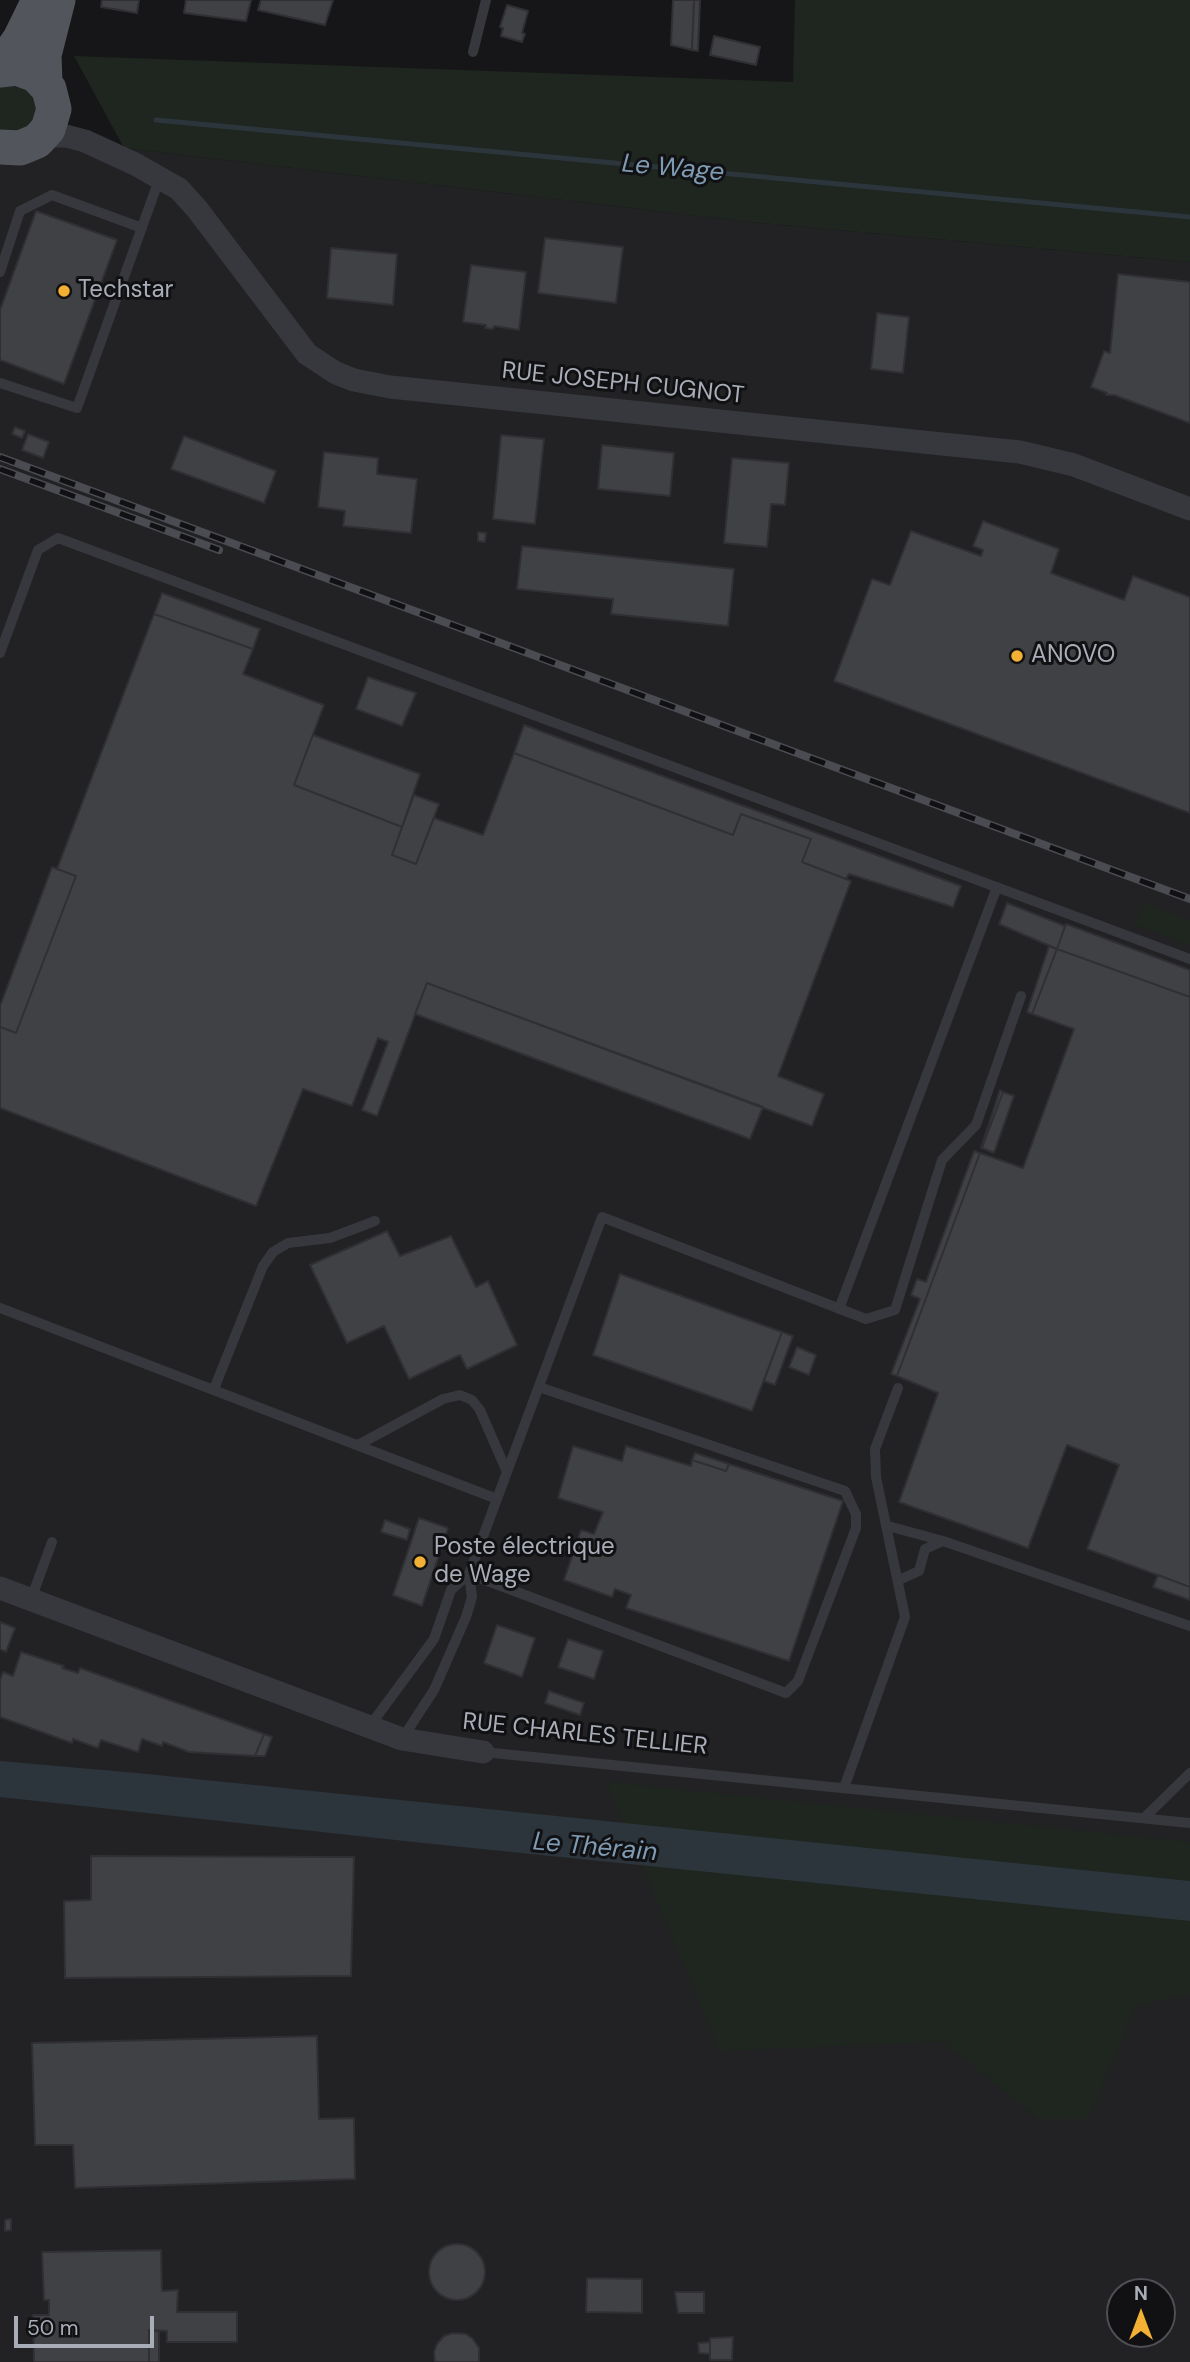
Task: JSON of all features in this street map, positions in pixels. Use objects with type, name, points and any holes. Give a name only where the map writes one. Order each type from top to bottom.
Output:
[{"type":"main road","points":[[0,69],[17,44],[39,0]]},
{"type":"main road","points":[[16,150],[53,117],[44,55],[58,0]]},
{"type":"main road","points":[[0,69],[13,68],[36,75],[49,92]]},
{"type":"street","name":"RUE JOSEPH CUGNOT","points":[[49,92],[83,130],[179,189],[307,354],[320,365],[354,380],[390,387],[1020,452],[1074,465],[1190,509]]},
{"type":"street","name":"RUE JOSEPH CUGNOT","points":[[16,150],[73,137],[135,163]]},
{"type":"street","name":"RUE CHARLES TELLIER","points":[[0,1588],[402,1739],[483,1752]]},
{"type":"lane","points":[[472,52],[486,0]]},
{"type":"lane","points":[[0,383],[77,408],[160,177]]},
{"type":"lane","points":[[0,272],[20,211],[52,195],[142,228]]},
{"type":"lane","points":[[0,653],[38,550],[58,538],[1190,959]]},
{"type":"lane","points":[[839,1309],[997,887]]},
{"type":"lane","points":[[369,1727],[434,1639],[451,1590],[469,1574],[602,1217],[866,1319],[895,1310],[942,1160],[976,1125],[1021,996]]},
{"type":"lane","points":[[214,1389],[263,1266],[273,1252],[288,1243],[330,1238],[375,1221]]},
{"type":"lane","points":[[0,1308],[497,1499]]},
{"type":"lane","points":[[469,1574],[786,1693],[797,1681],[856,1528],[856,1514],[845,1491],[539,1387]]},
{"type":"lane","points":[[844,1788],[905,1617],[876,1477],[875,1449],[898,1388]]},
{"type":"lane","points":[[358,1445],[443,1399],[460,1395],[472,1400],[480,1409],[507,1472]]},
{"type":"lane","points":[[888,1526],[943,1541],[1190,1626]]},
{"type":"lane","points":[[899,1580],[919,1571],[925,1549],[943,1541]]},
{"type":"lane","points":[[31,1599],[52,1542]]},
{"type":"lane","points":[[402,1739],[434,1690],[466,1617],[472,1597],[469,1574]]},
{"type":"lane","name":"RUE CHARLES TELLIER","points":[[483,1752],[1190,1823]]},
{"type":"lane","points":[[1144,1818],[1190,1773]]},
{"type":"shaded area","points":[[795,0],[1190,0],[1190,262],[750,222],[124,148],[74,56],[793,82]]},
{"type":"shaded area","points":[[14,79],[41,102],[29,131],[0,132],[0,83]]},
{"type":"shaded area","points":[[0,97],[124,148],[750,222],[1190,262],[1190,2362],[0,2362]]},
{"type":"shaded area","points":[[1144,903],[1190,920],[1190,945],[1135,925]]},
{"type":"shaded area","points":[[607,1782],[1190,1842],[1190,1994],[1136,2006],[1088,2119],[1039,2119],[943,2042],[720,2051]]},
{"type":"water","name":"Le Thérain","points":[[0,1761],[1190,1881],[1190,1921],[0,1797]]},
{"type":"building","points":[[102,0],[139,0],[137,13],[101,7]]},
{"type":"building","points":[[186,0],[251,0],[246,21],[184,13]]},
{"type":"building","points":[[261,0],[333,0],[325,25],[258,10]]},
{"type":"building","points":[[673,0],[694,0],[692,50],[671,45]]},
{"type":"building","points":[[694,0],[700,0],[698,51],[692,50]]},
{"type":"building","points":[[507,5],[528,11],[522,42],[501,36],[503,28],[500,27]]},
{"type":"building","points":[[714,36],[760,47],[756,65],[710,55]]},
{"type":"building","points":[[36,211],[117,240],[64,384],[0,360],[0,310]]},
{"type":"building","points":[[545,238],[623,247],[616,303],[538,293]]},
{"type":"building","points":[[331,248],[397,254],[393,305],[327,298]]},
{"type":"building","points":[[471,265],[526,272],[519,330],[494,326],[493,329],[485,328],[486,325],[463,322]]},
{"type":"building","points":[[1118,274],[1190,282],[1190,423],[1114,395],[1106,395],[1107,393],[1091,387],[1104,351],[1110,353]]},
{"type":"building","points":[[877,313],[909,317],[903,373],[871,369]]},
{"type":"building","points":[[15,427],[25,431],[22,438],[12,434]]},
{"type":"building","points":[[28,434],[49,442],[43,458],[22,450]]},
{"type":"building","points":[[501,435],[544,439],[535,524],[493,519]]},
{"type":"building","points":[[184,436],[276,471],[264,503],[171,469]]},
{"type":"building","points":[[602,445],[674,453],[670,496],[598,489]]},
{"type":"building","points":[[324,452],[378,458],[377,474],[417,479],[411,533],[343,526],[345,511],[318,507]]},
{"type":"building","points":[[732,458],[789,463],[785,505],[771,504],[767,547],[724,543]]},
{"type":"building","name":"ANOVO","points":[[983,521],[1059,549],[1051,573],[1124,600],[1133,576],[1190,597],[1190,813],[834,681],[872,579],[890,585],[911,531],[981,556],[983,550],[973,546]]},
{"type":"building","points":[[478,532],[486,533],[485,542],[478,541]]},
{"type":"building","points":[[522,546],[734,569],[728,626],[611,614],[613,599],[517,589]]},
{"type":"building","points":[[162,593],[260,629],[253,649],[154,614]]},
{"type":"building","points":[[154,614],[253,649],[243,674],[324,705],[294,785],[402,827],[392,855],[416,864],[434,818],[483,835],[514,753],[733,835],[741,814],[811,839],[802,862],[851,881],[778,1076],[824,1094],[812,1126],[427,983],[377,1116],[362,1110],[388,1042],[378,1038],[352,1106],[303,1089],[256,1206],[0,1108],[0,1027],[16,1033],[76,876],[57,869]]},
{"type":"building","points":[[368,677],[416,693],[402,726],[356,709]]},
{"type":"building","points":[[524,725],[961,886],[953,907],[849,874],[846,879],[802,862],[811,839],[741,814],[733,835],[514,753]]},
{"type":"building","points":[[313,735],[420,774],[402,827],[294,785]]},
{"type":"building","points":[[414,795],[439,804],[416,864],[392,855]]},
{"type":"building","points":[[52,867],[76,876],[16,1033],[0,1027],[0,1006]]},
{"type":"building","points":[[1007,903],[1065,926],[1057,949],[999,924]]},
{"type":"building","points":[[1066,924],[1190,970],[1190,997],[1057,949]]},
{"type":"building","points":[[1049,946],[1057,949],[1032,1014],[1027,1012]]},
{"type":"building","points":[[1057,949],[1190,997],[1190,1587],[1087,1549],[1119,1465],[1067,1445],[1028,1548],[899,1502],[938,1393],[897,1376],[980,1153],[1023,1168],[1074,1029],[1032,1014]]},
{"type":"building","points":[[427,983],[763,1107],[750,1139],[415,1014]]},
{"type":"building","points":[[1000,1090],[1003,1092],[981,1148]]},
{"type":"building","points":[[1003,1092],[1014,1096],[994,1153],[982,1148]]},
{"type":"building","points":[[974,1151],[980,1153],[897,1376],[891,1374],[920,1299],[911,1295],[917,1279],[926,1282]]},
{"type":"building","points":[[387,1231],[400,1256],[451,1236],[476,1287],[488,1281],[517,1345],[467,1369],[460,1355],[409,1379],[384,1326],[347,1343],[310,1265]]},
{"type":"building","points":[[620,1274],[782,1332],[752,1411],[593,1355]]},
{"type":"building","points":[[782,1332],[793,1336],[775,1385],[764,1381]]},
{"type":"building","points":[[797,1347],[816,1355],[809,1375],[789,1367]]},
{"type":"building","points":[[573,1446],[622,1461],[626,1446],[691,1466],[692,1460],[726,1471],[729,1464],[843,1501],[789,1661],[626,1608],[631,1595],[615,1589],[612,1597],[564,1580],[581,1530],[594,1534],[603,1512],[558,1498]]},
{"type":"building","points":[[695,1453],[729,1464],[726,1471],[692,1460]]},
{"type":"building","name":"Poste électrique de Wage","points":[[419,1518],[448,1528],[422,1606],[393,1595]]},
{"type":"building","points":[[385,1520],[410,1529],[407,1540],[381,1532]]},
{"type":"building","points":[[1158,1575],[1190,1587],[1190,1600],[1153,1587]]},
{"type":"building","points":[[0,1622],[15,1628],[6,1652],[0,1649]]},
{"type":"building","points":[[497,1625],[535,1638],[522,1677],[484,1663]]},
{"type":"building","points":[[568,1639],[603,1651],[594,1679],[558,1667]]},
{"type":"building","points":[[21,1652],[78,1673],[80,1668],[264,1734],[255,1756],[189,1752],[163,1742],[162,1746],[142,1739],[138,1752],[101,1740],[98,1748],[73,1739],[72,1743],[0,1717],[0,1680],[3,1672],[13,1676]]},
{"type":"building","points":[[549,1691],[584,1703],[580,1715],[545,1703]]},
{"type":"building","points":[[264,1734],[272,1737],[265,1756],[255,1756]]},
{"type":"building","points":[[91,1856],[354,1857],[351,1976],[65,1978],[64,1901],[91,1900]]},
{"type":"building","points":[[317,2036],[319,2119],[354,2118],[355,2179],[75,2188],[73,2145],[35,2145],[32,2043]]},
{"type":"building","points":[[11,2219],[11,2230],[5,2231],[5,2220]]},
{"type":"building","points":[[457,2244],[472,2249],[480,2257],[485,2272],[480,2287],[472,2295],[457,2300],[442,2295],[434,2287],[429,2272],[434,2257],[442,2249]]},
{"type":"building","points":[[161,2250],[162,2291],[178,2290],[177,2312],[237,2312],[237,2342],[167,2342],[167,2331],[149,2330],[149,2362],[34,2362],[33,2315],[49,2315],[49,2300],[44,2300],[42,2252]]},
{"type":"building","points":[[587,2278],[642,2279],[642,2313],[586,2312]]},
{"type":"building","points":[[675,2292],[704,2292],[704,2313],[678,2313]]},
{"type":"building","points":[[149,2330],[159,2331],[159,2362],[149,2362]]},
{"type":"building","points":[[453,2333],[466,2334],[473,2339],[479,2348],[479,2362],[435,2362],[437,2344],[444,2336]]},
{"type":"building","points":[[733,2337],[732,2360],[710,2360],[710,2338]]},
{"type":"building","points":[[710,2342],[710,2354],[699,2353],[698,2343]]},
{"type":"waterway","name":"Le Wage","points":[[156,120],[1190,217]]},
{"type":"railway","points":[[0,457],[1190,899]]},
{"type":"railway","points":[[0,469],[219,550]]},
{"type":"place","name":"Techstar","points":[[64,291]]},
{"type":"place","name":"ANOVO","points":[[1017,656]]},
{"type":"place","name":"Poste électrique de Wage","points":[[420,1562]]}]
